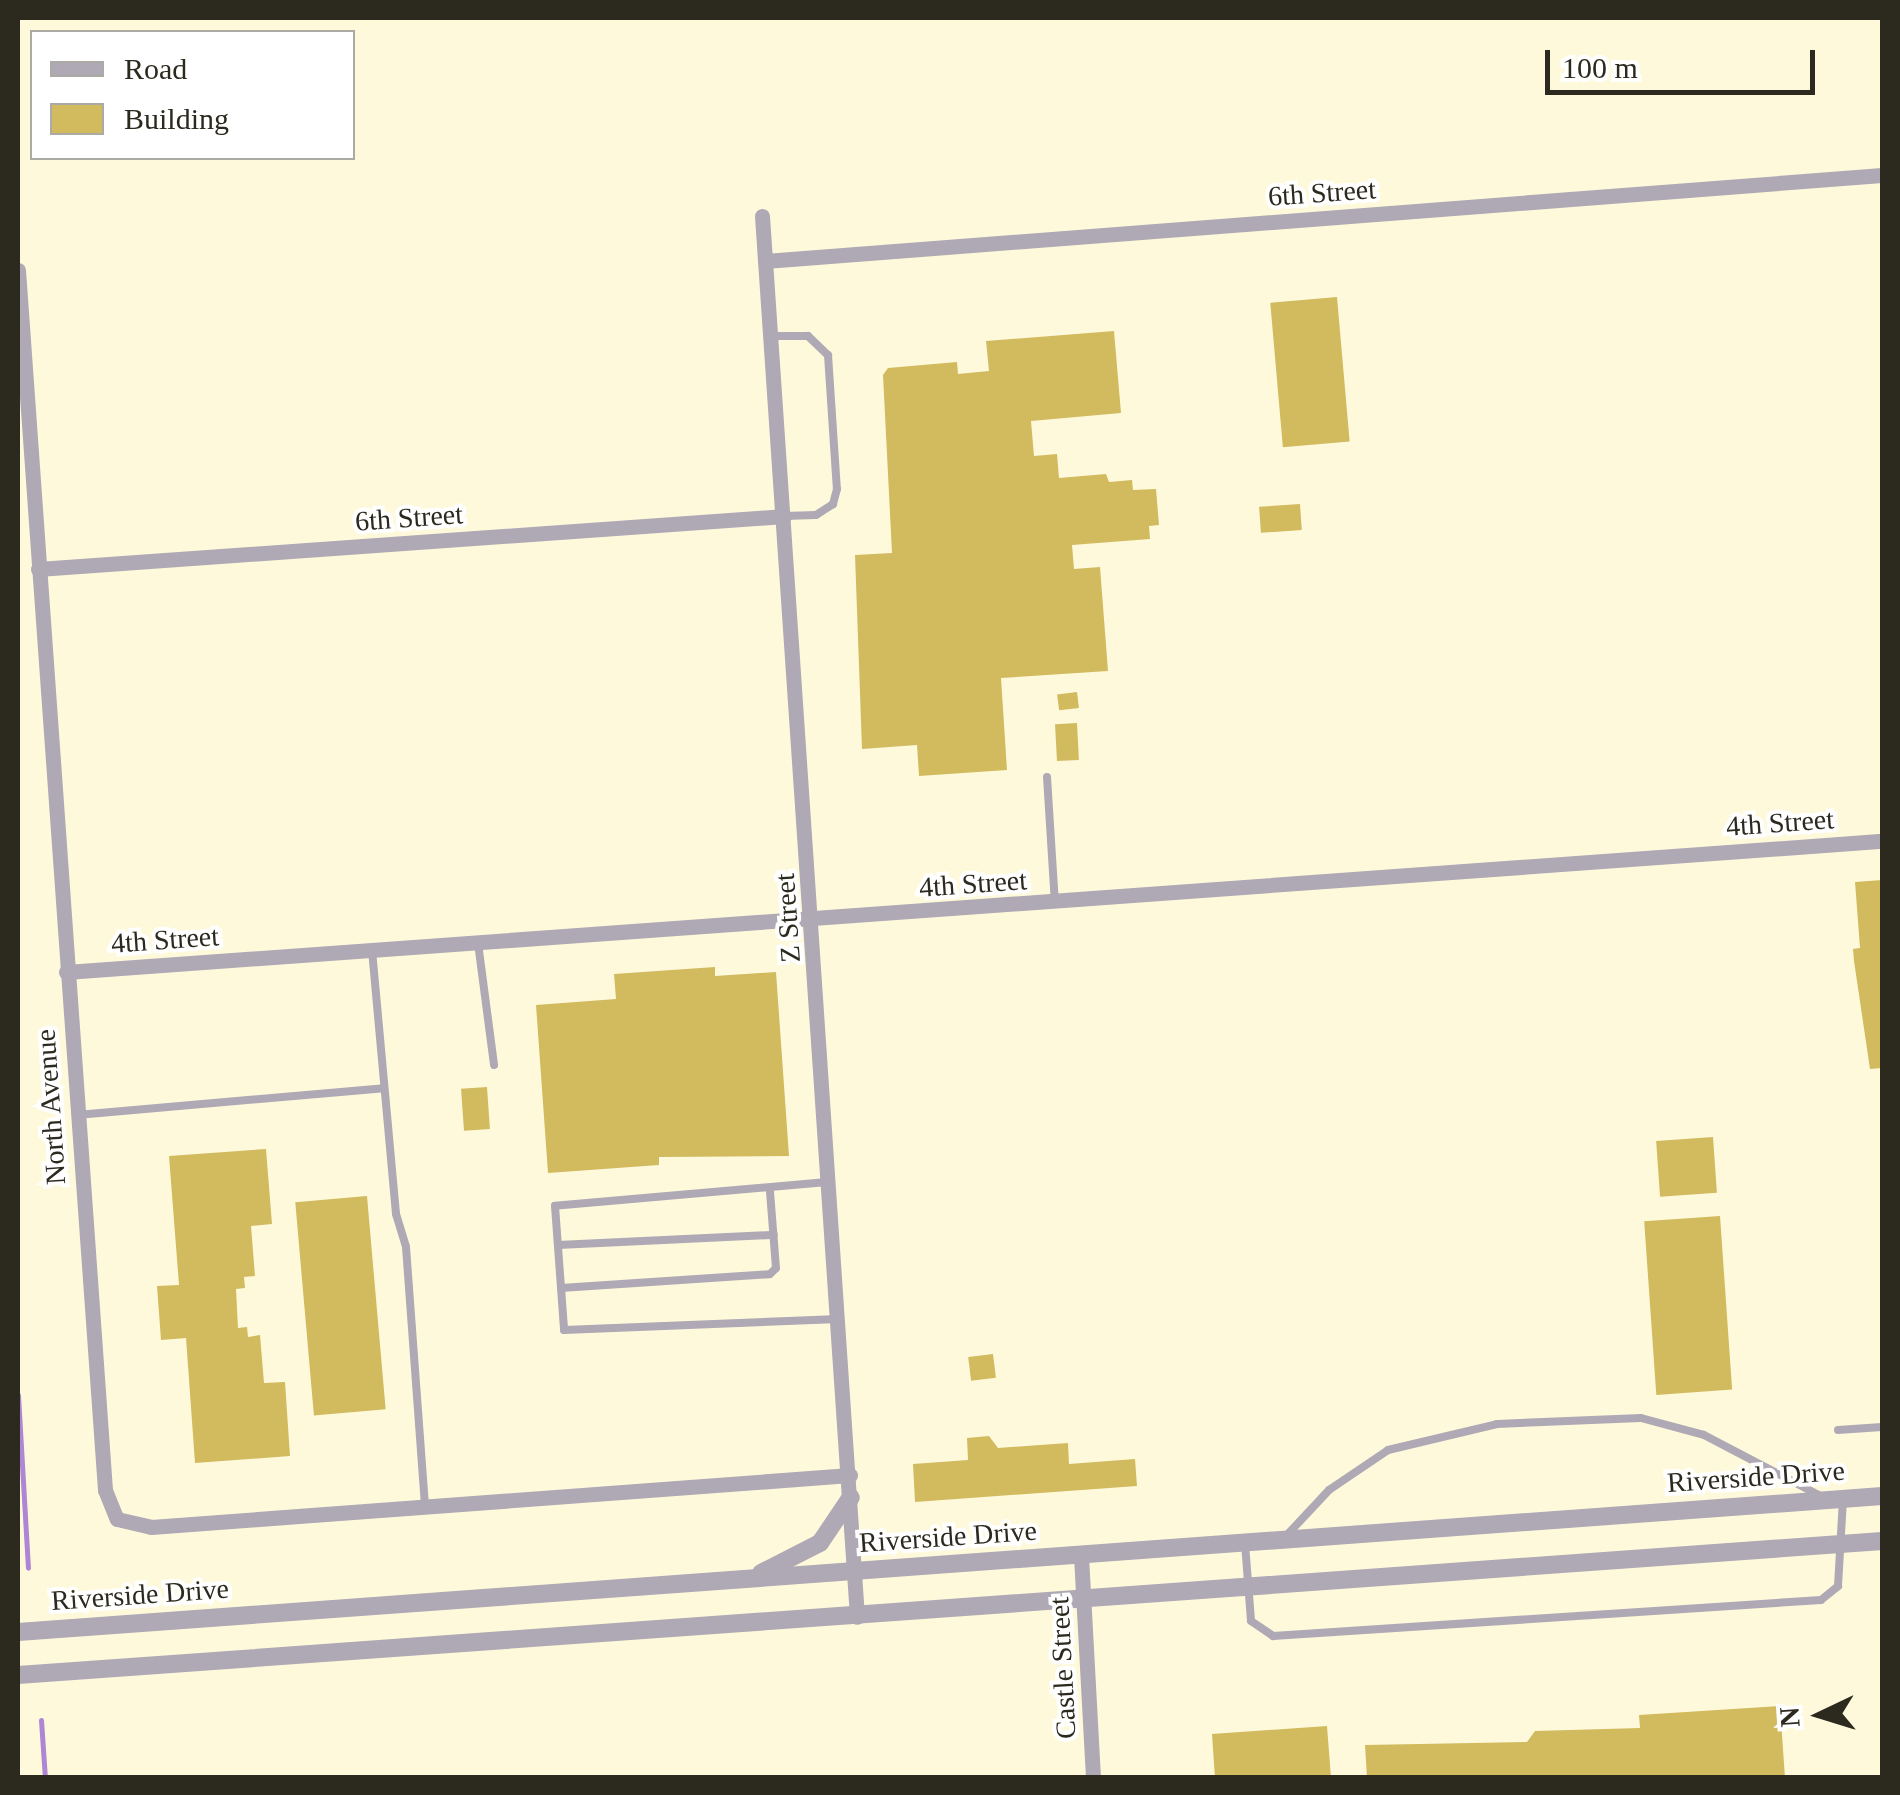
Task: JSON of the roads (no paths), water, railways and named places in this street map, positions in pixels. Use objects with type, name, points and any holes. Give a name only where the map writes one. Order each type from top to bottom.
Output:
[{"type":"street","name":"6th Street","points":[[765,261],[1882,176]]},
{"type":"street","name":"Z Street","points":[[762,216],[832,1182],[858,1617]]},
{"type":"street","name":"North Avenue","points":[[18,270],[105,1490],[117,1519],[150,1527],[425,1506]]},
{"type":"street","name":"6th Street","points":[[38,570],[784,516]]},
{"type":"street","name":"4th Street","points":[[66,972],[1882,841]]},
{"type":"street","points":[[425,1506],[850,1474]]},
{"type":"street","name":"Riverside Drive","points":[[18,1632],[762,1573],[1080,1556],[1882,1496]]},
{"type":"street","points":[[762,1573],[820,1543],[851,1498]]},
{"type":"street","points":[[18,1675],[1882,1541]]},
{"type":"street","name":"Castle Street","points":[[1080,1556],[1086,1599],[1094,1778]]},
{"type":"lane","points":[[770,336],[820,342],[830,374],[833,504],[816,515],[784,516]]},
{"type":"lane","points":[[1046,777],[1055,903]]},
{"type":"lane","points":[[478,943],[494,1065]]},
{"type":"lane","points":[[372,950],[396,1214],[406,1247],[425,1506]]},
{"type":"lane","points":[[77,1114],[384,1088]]},
{"type":"lane","points":[[832,1182],[770,1191],[555,1206],[564,1330],[840,1319]]},
{"type":"lane","points":[[561,1288],[770,1274],[776,1268],[770,1191]]},
{"type":"lane","points":[[558,1246],[774,1236]]},
{"type":"lane","points":[[1245,1544],[1251,1621],[1273,1636],[1821,1600],[1838,1586],[1835,1499],[1704,1434],[1641,1418],[1497,1424],[1388,1450],[1329,1490],[1281,1542]]},
{"type":"lane","points":[[1838,1430],[1882,1427]]},
{"type":"waterway","points":[[18,1395],[28,1568]]},
{"type":"waterway","points":[[41,1720],[45,1778]]}]
